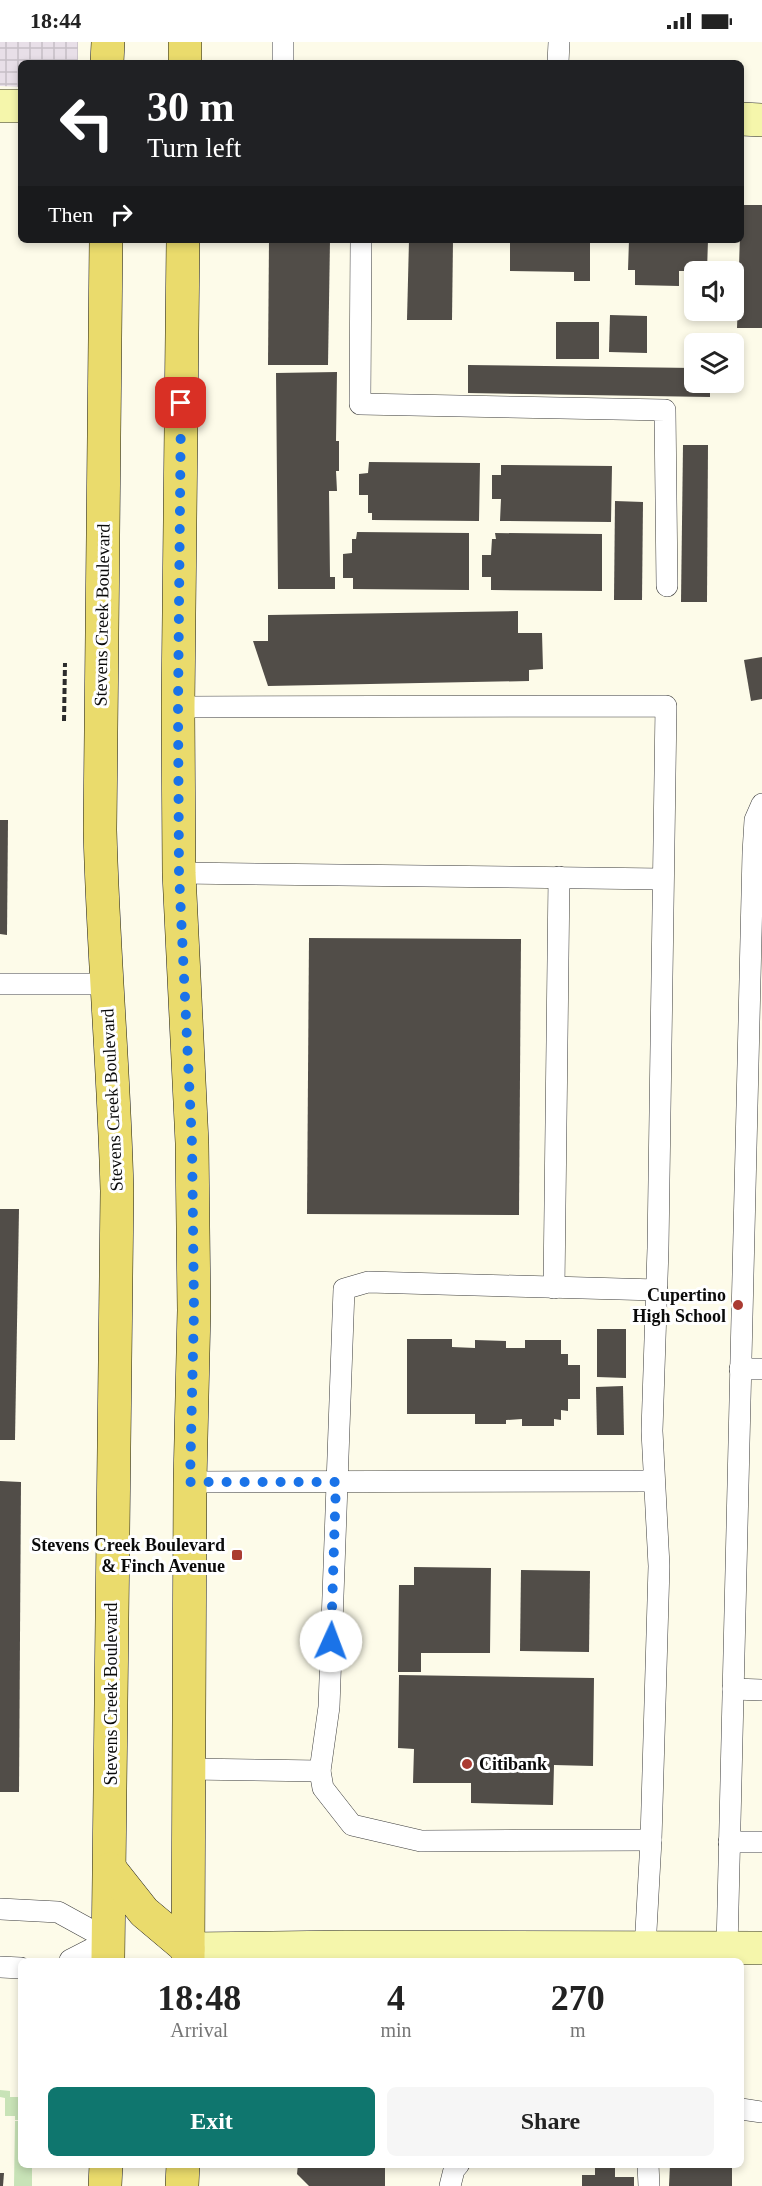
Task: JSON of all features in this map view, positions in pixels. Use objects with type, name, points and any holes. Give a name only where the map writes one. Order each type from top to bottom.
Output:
[{"type":"main road","points":[[107,60],[108,42]]},
{"type":"main road","points":[[185,42],[185,60]]},
{"type":"main road","name":"Stevens Creek Boulevard","points":[[106,243],[100,786],[102,902],[115,1095],[117,1191],[110,1869],[115,1954]]},
{"type":"main road","points":[[183,243],[178,707],[179,873],[192,1143],[194,1310],[190,1482],[188,1869],[184,1957]]},
{"type":"main road","points":[[110,1869],[184,1957]]},
{"type":"main road","points":[[115,1954],[144,1912],[188,1869]]},
{"type":"main road","points":[[105,2186],[106,2168]]},
{"type":"main road","points":[[182,2186],[183,2168]]},
{"type":"street","points":[[0,106],[18,106]]},
{"type":"street","points":[[744,119],[762,120]]},
{"type":"street","points":[[184,1957],[345,1947],[513,1954],[645,1949],[762,1948]]},
{"type":"lane","points":[[283,42],[283,60]]},
{"type":"lane","points":[[558,60],[559,42]]},
{"type":"lane","points":[[361,243],[360,404],[664,410],[667,586]]},
{"type":"lane","points":[[178,707],[666,706],[657,1290],[652,1431],[659,1566],[651,1840],[645,1949]]},
{"type":"lane","points":[[727,1949],[740,1369],[757,853],[755,820],[762,804]]},
{"type":"lane","points":[[179,873],[662,879]]},
{"type":"lane","points":[[554,1288],[559,877]]},
{"type":"lane","points":[[0,984],[106,984]]},
{"type":"lane","points":[[651,1840],[421,1841],[352,1825],[322,1788],[320,1771],[328,1707],[344,1289],[368,1282],[657,1290]]},
{"type":"lane","points":[[740,1369],[762,1369]]},
{"type":"lane","points":[[190,1482],[654,1481]]},
{"type":"lane","points":[[732,1689],[762,1690]]},
{"type":"lane","points":[[189,1769],[320,1771]]},
{"type":"lane","points":[[729,1842],[762,1842]]},
{"type":"lane","points":[[0,1909],[58,1912],[115,1954]]},
{"type":"lane","points":[[85,1958],[115,1954]]},
{"type":"lane","points":[[0,1967],[18,1968]]},
{"type":"lane","points":[[744,2109],[762,2112]]},
{"type":"lane","points":[[450,2186],[456,2168]]},
{"type":"lane","points":[[648,2168],[649,2186]]},
{"type":"path","points":[[64,728],[65,657]]},
{"type":"shaded area","points":[[0,42],[78,42],[78,60],[18,60],[18,87],[0,86]]},
{"type":"green space","points":[[0,2090],[10,2091],[10,2097],[18,2097],[18,2120],[15,2120],[15,2116],[5,2116],[5,2098],[0,2097]]},
{"type":"green space","points":[[15,2121],[18,2121],[18,2168],[32,2168],[32,2186],[14,2186]]},
{"type":"building","points":[[744,205],[762,205],[762,328],[737,328],[737,321],[744,321],[744,261],[739,261],[740,243],[744,243]]},
{"type":"building","points":[[269,243],[330,243],[328,365],[268,365]]},
{"type":"building","points":[[409,243],[453,243],[452,320],[407,320]]},
{"type":"building","points":[[510,243],[590,243],[590,281],[574,281],[574,272],[510,271]]},
{"type":"building","points":[[629,243],[708,243],[707,261],[684,261],[684,271],[679,271],[679,286],[635,285],[635,270],[628,270]]},
{"type":"building","points":[[610,315],[647,316],[647,353],[609,352]]},
{"type":"building","points":[[556,322],[599,322],[599,359],[556,359]]},
{"type":"building","points":[[468,365],[684,368],[684,393],[710,393],[710,397],[468,393]]},
{"type":"building","points":[[337,372],[336,441],[339,441],[339,471],[336,471],[337,491],[329,491],[330,577],[335,577],[335,589],[278,589],[276,373]]},
{"type":"building","points":[[683,445],[708,445],[707,602],[681,602]]},
{"type":"building","points":[[369,462],[480,463],[479,521],[372,520],[372,513],[368,513],[368,495],[359,495],[359,474],[368,473]]},
{"type":"building","points":[[501,465],[612,466],[611,522],[500,521],[501,499],[492,499],[492,475],[501,475]]},
{"type":"building","points":[[615,501],[643,502],[642,600],[614,600]]},
{"type":"building","points":[[357,532],[469,533],[469,590],[353,589],[353,578],[343,578],[343,554],[352,553],[352,539],[356,539]]},
{"type":"building","points":[[495,533],[602,534],[602,591],[491,590],[491,577],[482,577],[482,555],[491,555],[492,539],[496,539]]},
{"type":"building","points":[[518,611],[518,633],[542,633],[543,669],[529,670],[529,681],[268,686],[253,641],[268,641],[268,615]]},
{"type":"building","points":[[762,657],[762,699],[751,701],[744,660]]},
{"type":"building","points":[[0,820],[8,820],[7,935],[0,934]]},
{"type":"building","points":[[309,938],[521,939],[519,1215],[307,1214]]},
{"type":"building","points":[[0,1209],[19,1209],[15,1440],[0,1440]]},
{"type":"building","points":[[597,1329],[626,1329],[626,1378],[597,1377]]},
{"type":"building","points":[[407,1339],[452,1339],[452,1347],[475,1348],[475,1340],[506,1341],[506,1348],[525,1348],[525,1340],[561,1340],[561,1354],[568,1354],[568,1365],[580,1365],[580,1399],[568,1399],[568,1411],[561,1410],[561,1420],[554,1419],[554,1426],[522,1426],[522,1419],[506,1420],[506,1424],[475,1424],[475,1414],[407,1414]]},
{"type":"building","points":[[623,1386],[624,1435],[597,1435],[596,1387]]},
{"type":"building","points":[[0,1481],[21,1482],[19,1792],[0,1792]]},
{"type":"building","points":[[414,1567],[491,1568],[490,1653],[421,1653],[421,1672],[398,1672],[399,1585],[414,1585]]},
{"type":"building","points":[[521,1570],[590,1571],[589,1652],[520,1651]]},
{"type":"building","points":[[399,1675],[594,1678],[593,1766],[554,1765],[553,1805],[471,1803],[471,1783],[413,1783],[414,1749],[398,1748]]},
{"type":"building","points":[[298,2168],[385,2168],[385,2186],[309,2186],[297,2174]]},
{"type":"building","points":[[595,2168],[615,2168],[615,2177],[634,2177],[634,2186],[582,2186],[582,2175],[595,2175]]},
{"type":"building","points":[[670,2168],[732,2168],[732,2186],[669,2186]]},
{"type":"building","points":[[0,2173],[4,2173],[3,2186],[0,2186]]},
{"type":"place","name":"Cupertino High School","points":[[738,1305]]},
{"type":"place","name":"Stevens Creek Boulevard & Finch Avenue","points":[[237,1555]]},
{"type":"place","name":"Citibank","points":[[467,1764]]},
{"type":"route","points":[[181,403],[179,873],[192,1143],[194,1310],[190,1482],[336,1482],[331,1641]]}]
